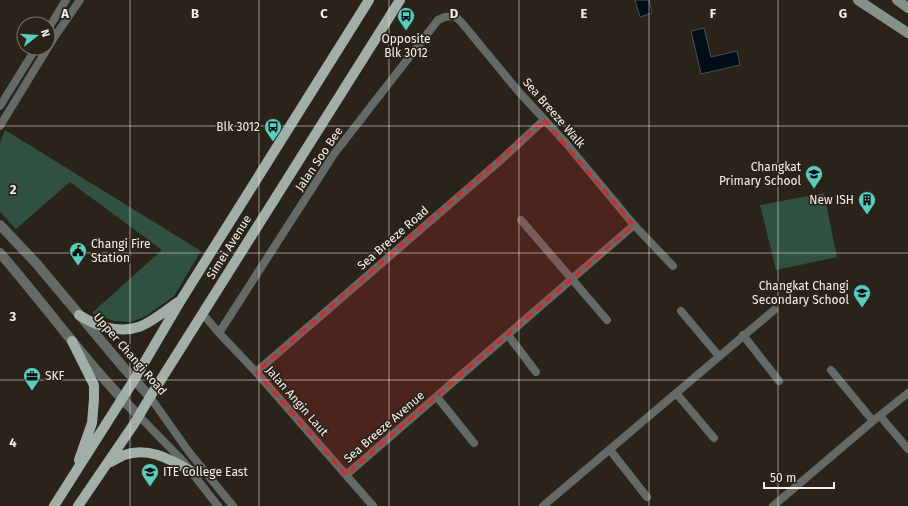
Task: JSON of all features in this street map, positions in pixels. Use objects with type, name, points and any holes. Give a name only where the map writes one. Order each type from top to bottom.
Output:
[{"type":"main road","name":"Simei Avenue","points":[[54,506],[134,380],[181,300],[369,0]]},
{"type":"main road","name":"Simei Avenue","points":[[78,506],[139,416],[202,313],[400,0]]},
{"type":"main road","points":[[858,0],[908,33]]},
{"type":"main road","points":[[897,0],[908,8]]},
{"type":"main road","points":[[79,315],[90,322],[112,329],[130,330],[148,323],[181,300]]},
{"type":"main road","points":[[72,341],[94,385],[94,400],[92,423],[72,479]]},
{"type":"main road","points":[[107,464],[126,454],[140,452],[154,453],[166,457],[191,471]]},
{"type":"street","points":[[56,16],[66,0]]},
{"type":"street","points":[[0,126],[55,36],[80,0]]},
{"type":"street","name":"Sea Breeze Walk","points":[[456,16],[544,120],[565,142],[634,225]]},
{"type":"street","name":"Jalan Soo Bee","points":[[219,333],[334,154],[438,20],[445,17],[456,16]]},
{"type":"street","points":[[0,106],[31,56]]},
{"type":"street","name":"Sea Breeze Road","points":[[256,372],[502,159],[544,120]]},
{"type":"street","points":[[521,220],[607,320]]},
{"type":"street","name":"Upper Changi Road","points":[[0,225],[36,263],[134,380],[150,396],[189,452],[233,506]]},
{"type":"street","points":[[634,225],[673,266]]},
{"type":"street","name":"Sea Breeze Avenue","points":[[346,475],[634,225]]},
{"type":"street","points":[[0,253],[121,399],[182,460],[218,506]]},
{"type":"street","points":[[543,506],[774,310]]},
{"type":"street","points":[[681,312],[718,356]]},
{"type":"street","name":"Jalan Angin Laut","points":[[202,313],[256,372],[372,506]]},
{"type":"street","points":[[508,335],[536,372]]},
{"type":"street","points":[[743,335],[779,381]]},
{"type":"street","points":[[831,370],[873,422]]},
{"type":"street","points":[[676,393],[714,438]]},
{"type":"street","points":[[774,506],[908,393]]},
{"type":"street","name":"Sea Breeze Avenue","points":[[437,397],[474,443]]},
{"type":"street","points":[[880,416],[908,449]]},
{"type":"street","points":[[610,450],[647,497]]},
{"type":"highlighted area","points":[[544,120],[634,225],[346,475],[256,372]]},
{"type":"green space","points":[[5,130],[201,251],[174,296],[146,316],[131,322],[114,321],[92,313],[162,250],[70,182],[16,229],[0,212],[0,142]]},
{"type":"green space","points":[[824,193],[837,257],[776,270],[760,205]]},
{"type":"shaded area","points":[[635,0],[649,0],[652,13],[640,17]]},
{"type":"shaded area","points":[[704,28],[711,57],[737,51],[740,65],[701,74],[691,31]]},
{"type":"place","name":"Opposite Blk 3012","points":[[406,31]]},
{"type":"place","name":"Blk 3012","points":[[273,142]]},
{"type":"place","name":"Changkat Primary School","points":[[814,189]]},
{"type":"place","name":"New ISH","points":[[867,215]]},
{"type":"place","name":"Changi Fire Station","points":[[78,266]]},
{"type":"place","name":"Changkat Changi Secondary School","points":[[862,308]]},
{"type":"place","name":"SKF","points":[[32,391]]},
{"type":"place","name":"ITE College East","points":[[150,487]]}]
